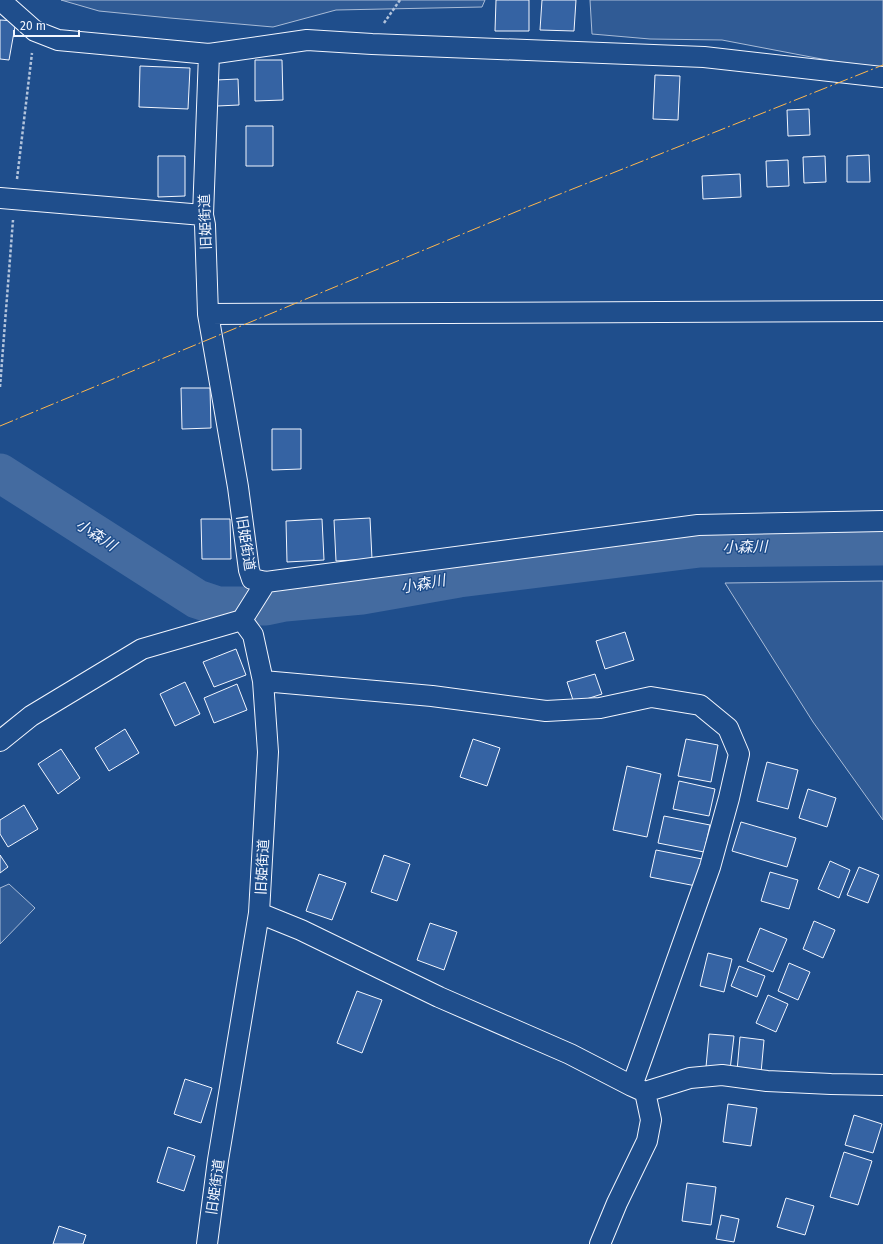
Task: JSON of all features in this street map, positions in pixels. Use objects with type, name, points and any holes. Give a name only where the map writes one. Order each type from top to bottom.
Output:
[{"type":"street","points":[[0,0],[35,31],[58,40],[209,54],[307,40],[372,44],[704,57],[883,77]]},
{"type":"street","name":"旧姫街道","points":[[207,1244],[218,1160],[260,913],[268,752],[263,681],[254,634],[242,620],[266,582],[252,579],[249,570],[238,487],[208,314],[205,225],[203,215],[209,54]]},
{"type":"street","points":[[7,199],[203,215]]},
{"type":"street","points":[[208,314],[883,312]]},
{"type":"street","points":[[266,582],[698,525],[883,522]]},
{"type":"street","points":[[0,741],[31,716],[142,649],[242,620]]},
{"type":"street","points":[[263,681],[432,696],[546,711],[600,708],[651,697],[700,705],[728,728],[739,754],[729,798],[710,867],[638,1089],[651,1120],[647,1141],[617,1203],[600,1244]]},
{"type":"street","points":[[260,913],[301,930],[439,997],[570,1054],[638,1089],[690,1078],[722,1075],[767,1081],[883,1085]]},
{"type":"path","points":[[0,387],[7,199],[35,31]]},
{"type":"shaded area","points":[[61,0],[485,0],[482,7],[336,10],[273,27],[99,11]]},
{"type":"shaded area","points":[[590,0],[883,0],[883,69],[874,69],[722,40],[650,39],[592,34]]},
{"type":"shaded area","points":[[883,581],[883,820],[813,722],[725,583]]},
{"type":"shaded area","points":[[9,884],[35,908],[0,944],[0,888]]},
{"type":"building","points":[[496,0],[529,0],[529,31],[495,31]]},
{"type":"building","points":[[542,0],[576,0],[574,31],[540,30]]},
{"type":"building","points":[[0,20],[16,21],[9,60],[0,59]]},
{"type":"building","points":[[255,60],[282,60],[283,100],[255,101]]},
{"type":"building","points":[[140,66],[190,68],[188,109],[139,107]]},
{"type":"building","points":[[655,75],[680,76],[678,120],[653,119]]},
{"type":"building","points":[[238,79],[239,105],[217,106],[216,80]]},
{"type":"building","points":[[809,109],[810,135],[788,136],[787,110]]},
{"type":"building","points":[[246,126],[273,126],[273,166],[246,166]]},
{"type":"building","points":[[869,155],[870,182],[847,182],[847,156]]},
{"type":"building","points":[[158,156],[185,156],[185,196],[158,197]]},
{"type":"building","points":[[825,156],[826,182],[804,183],[803,157]]},
{"type":"building","points":[[788,160],[789,186],[767,187],[766,161]]},
{"type":"building","points":[[740,174],[741,197],[703,199],[702,176]]},
{"type":"building","points":[[181,388],[210,388],[211,428],[182,429]]},
{"type":"building","points":[[272,429],[301,429],[301,469],[272,470]]},
{"type":"building","points":[[370,518],[372,559],[336,561],[334,520]]},
{"type":"building","points":[[201,519],[230,519],[231,559],[202,559]]},
{"type":"building","points":[[322,519],[324,560],[287,562],[286,521]]},
{"type":"building","points":[[625,632],[634,660],[605,669],[596,641]]},
{"type":"building","points":[[236,649],[246,675],[214,687],[203,662]]},
{"type":"building","points":[[595,674],[602,694],[574,703],[567,682]]},
{"type":"building","points":[[185,682],[200,714],[175,726],[160,694]]},
{"type":"building","points":[[237,684],[247,710],[214,723],[204,698]]},
{"type":"building","points":[[125,729],[139,753],[109,771],[95,748]]},
{"type":"building","points":[[473,739],[500,748],[487,786],[460,777]]},
{"type":"building","points":[[686,739],[718,745],[711,782],[678,776]]},
{"type":"building","points":[[61,749],[80,778],[58,794],[38,764]]},
{"type":"building","points":[[767,762],[798,770],[788,809],[757,801]]},
{"type":"building","points":[[627,766],[661,774],[647,837],[613,830]]},
{"type":"building","points":[[679,781],[715,789],[709,816],[673,809]]},
{"type":"building","points":[[808,789],[836,798],[827,827],[799,818]]},
{"type":"building","points":[[24,805],[38,829],[8,847],[0,834],[0,820]]},
{"type":"building","points":[[664,816],[710,825],[704,852],[658,843]]},
{"type":"building","points":[[741,822],[796,838],[787,867],[732,851]]},
{"type":"building","points":[[656,850],[702,859],[696,886],[650,877]]},
{"type":"building","points":[[0,855],[8,867],[0,873]]},
{"type":"building","points":[[384,855],[410,864],[397,901],[371,892]]},
{"type":"building","points":[[830,861],[850,870],[839,898],[818,889]]},
{"type":"building","points":[[859,867],[879,875],[868,903],[847,895]]},
{"type":"building","points":[[770,872],[798,880],[789,909],[761,901]]},
{"type":"building","points":[[319,874],[346,883],[332,920],[306,911]]},
{"type":"building","points":[[814,921],[835,930],[823,958],[803,949]]},
{"type":"building","points":[[430,923],[457,932],[444,970],[417,960]]},
{"type":"building","points":[[760,928],[787,939],[773,972],[747,961]]},
{"type":"building","points":[[708,953],[732,959],[724,992],[700,986]]},
{"type":"building","points":[[789,963],[810,972],[798,1000],[778,991]]},
{"type":"building","points":[[739,966],[765,976],[757,997],[731,986]]},
{"type":"building","points":[[357,991],[382,1000],[362,1053],[337,1043]]},
{"type":"building","points":[[768,995],[788,1004],[776,1032],[756,1023]]},
{"type":"building","points":[[709,1034],[734,1036],[730,1070],[706,1067]]},
{"type":"building","points":[[740,1037],[764,1040],[761,1073],[737,1071]]},
{"type":"building","points":[[185,1079],[212,1088],[201,1123],[174,1114]]},
{"type":"building","points":[[728,1104],[757,1108],[751,1146],[723,1142]]},
{"type":"building","points":[[854,1115],[882,1124],[873,1153],[845,1145]]},
{"type":"building","points":[[168,1147],[195,1156],[184,1191],[157,1182]]},
{"type":"building","points":[[844,1152],[872,1161],[858,1205],[830,1197]]},
{"type":"building","points":[[687,1183],[716,1187],[711,1225],[682,1221]]},
{"type":"building","points":[[786,1198],[814,1206],[805,1235],[777,1227]]},
{"type":"building","points":[[721,1215],[739,1219],[734,1242],[716,1239]]},
{"type":"building","points":[[59,1226],[86,1235],[83,1244],[53,1244]]},
{"type":"waterway","name":"小森川","points":[[0,473],[197,599],[218,606],[266,606],[285,602],[362,595],[459,578],[700,548],[883,546]]},
{"type":"power","points":[[0,426],[530,206],[883,65]]}]
